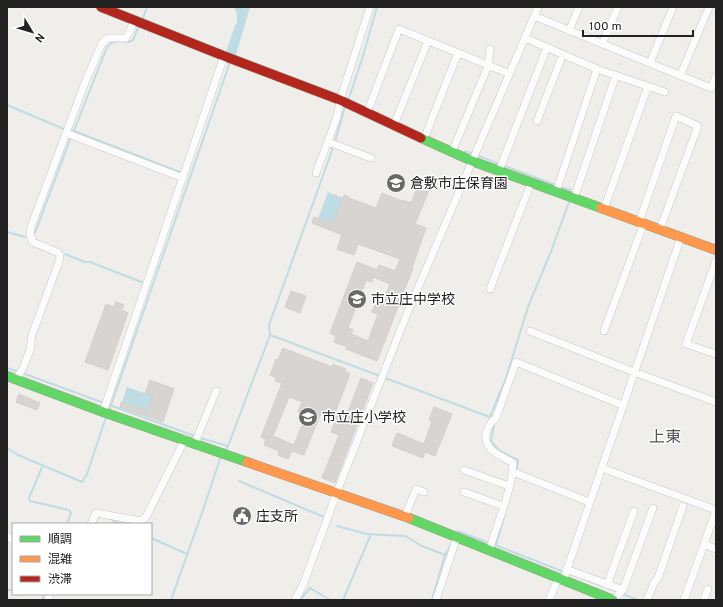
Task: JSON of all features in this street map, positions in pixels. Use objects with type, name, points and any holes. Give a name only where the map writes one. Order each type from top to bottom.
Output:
[{"type":"street","points":[[101,7],[345,102],[452,152],[474,157],[501,167],[531,183],[557,188],[574,198],[660,230],[715,247]]},
{"type":"street","points":[[316,173],[329,142],[337,117],[345,102],[370,7]]},
{"type":"street","points":[[295,600],[303,585],[337,492],[406,316],[538,7]]},
{"type":"street","points":[[569,31],[579,7]]},
{"type":"street","points":[[602,44],[618,7]]},
{"type":"street","points":[[650,63],[673,7]]},
{"type":"street","points":[[680,76],[709,7]]},
{"type":"street","points":[[534,16],[711,88],[716,77]]},
{"type":"street","points":[[138,22],[126,38],[108,38],[102,43],[84,85],[69,133],[31,227],[30,235],[33,242],[60,253],[60,259],[32,335],[30,350],[15,375],[185,439],[197,438],[224,452],[405,516],[457,537],[491,546],[618,595]]},
{"type":"street","points":[[367,113],[399,28],[510,74]]},
{"type":"street","points":[[525,38],[616,76],[665,92]]},
{"type":"street","points":[[394,125],[428,41]]},
{"type":"street","points":[[501,167],[547,47]]},
{"type":"street","points":[[452,152],[488,66],[490,49]]},
{"type":"street","points":[[424,139],[458,53]]},
{"type":"street","points":[[536,121],[563,54]]},
{"type":"street","points":[[107,409],[146,285],[184,175],[229,58]]},
{"type":"street","points":[[557,188],[598,69]]},
{"type":"street","points":[[574,198],[616,76]]},
{"type":"street","points":[[604,209],[648,86]]},
{"type":"street","points":[[604,331],[676,116],[698,126],[660,230]]},
{"type":"street","points":[[69,133],[184,175]]},
{"type":"street","points":[[329,142],[371,158]]},
{"type":"street","points":[[490,289],[531,183]]},
{"type":"street","points":[[549,600],[563,575],[590,502],[622,405],[681,237]]},
{"type":"street","points":[[716,261],[686,344],[716,354]]},
{"type":"street","points":[[530,331],[634,372],[716,402]]},
{"type":"street","points":[[491,546],[509,486],[515,473],[513,463],[495,452],[487,444],[486,438],[489,424],[496,418],[516,362],[622,405]]},
{"type":"street","points":[[197,438],[216,391]]},
{"type":"street","points":[[91,523],[96,513],[141,521],[146,517],[185,439]]},
{"type":"street","points":[[602,468],[716,510],[684,600]]},
{"type":"street","points":[[464,470],[509,486]]},
{"type":"street","points":[[515,473],[590,502]]},
{"type":"street","points":[[405,516],[416,489],[424,492]]},
{"type":"street","points":[[464,492],[503,506]]},
{"type":"street","points":[[647,600],[654,583],[658,578],[683,506]]},
{"type":"street","points":[[618,595],[653,508]]},
{"type":"street","points":[[607,585],[634,511]]},
{"type":"street","points":[[436,600],[457,537]]},
{"type":"street","points":[[704,544],[716,549]]},
{"type":"street","points":[[563,575],[607,585],[618,595]]},
{"type":"street","points":[[704,600],[708,589]]},
{"type":"water","points":[[233,7],[250,7],[236,55],[226,52],[237,23],[237,13]]},
{"type":"water","points":[[328,192],[343,198],[333,224],[318,218]]},
{"type":"water","points":[[127,387],[153,396],[148,411],[122,402]]},
{"type":"building","points":[[421,178],[432,183],[415,224],[426,228],[413,268],[377,361],[346,349],[347,347],[334,342],[336,336],[330,333],[357,262],[377,270],[379,265],[395,271],[400,259],[358,244],[354,255],[337,249],[342,235],[312,223],[314,217],[333,224],[344,195],[376,208],[382,193],[411,203]],"holes":[[[373,277],[390,284],[383,302],[377,300],[372,312],[378,314],[368,341],[351,334],[353,330],[348,328],[366,280],[372,282]]]},
{"type":"building","points":[[291,291],[306,296],[300,313],[285,307]]},
{"type":"building","points":[[116,302],[124,305],[122,310],[128,313],[108,370],[85,362],[106,304],[114,307]]},
{"type":"building","points":[[283,348],[332,367],[333,364],[346,369],[344,371],[350,374],[335,413],[346,417],[361,378],[373,383],[335,483],[322,478],[339,435],[331,432],[336,419],[321,413],[304,455],[292,451],[288,459],[278,455],[279,451],[264,445],[266,439],[261,437],[282,383],[275,381],[277,378],[270,375],[276,359],[278,360]],"holes":[[[289,397],[302,402],[298,412],[306,415],[294,445],[273,436]]]},
{"type":"building","points":[[150,380],[174,389],[163,422],[120,407],[121,402],[148,411],[153,396],[145,393]]},
{"type":"building","points":[[19,394],[40,403],[37,410],[16,402]]},
{"type":"building","points":[[434,407],[452,414],[435,456],[425,452],[423,458],[392,446],[397,433],[424,444],[432,421],[429,420]]},
{"type":"waterway","points":[[142,21],[147,7]]},
{"type":"waterway","points":[[348,101],[377,7]]},
{"type":"waterway","points":[[73,133],[107,47],[113,42],[129,42],[133,40],[139,26]]},
{"type":"waterway","points":[[109,411],[230,62]]},
{"type":"waterway","points":[[7,105],[64,129],[74,131],[182,173]]},
{"type":"waterway","points":[[225,451],[270,335],[269,325],[333,148],[345,107]]},
{"type":"waterway","points":[[35,233],[71,137]]},
{"type":"waterway","points":[[465,151],[556,185]]},
{"type":"waterway","points":[[560,187],[571,190],[570,192]]},
{"type":"waterway","points":[[490,417],[506,378],[528,307],[550,254],[569,202]]},
{"type":"waterway","points":[[7,232],[25,237]]},
{"type":"waterway","points":[[65,254],[144,283]]},
{"type":"waterway","points":[[270,335],[490,417],[494,425],[491,441],[500,451],[518,460],[516,471]]},
{"type":"waterway","points":[[7,368],[18,372]]},
{"type":"waterway","points":[[22,373],[200,438],[228,446]]},
{"type":"waterway","points":[[7,448],[18,455],[82,482],[87,474],[106,417]]},
{"type":"waterway","points":[[171,600],[221,456]]},
{"type":"waterway","points":[[43,465],[29,498],[30,501],[69,510],[71,513],[67,523]]},
{"type":"waterway","points":[[239,481],[324,517]]},
{"type":"waterway","points":[[496,545],[504,517]]},
{"type":"waterway","points":[[113,521],[120,523]]},
{"type":"waterway","points":[[337,526],[367,534],[405,536],[422,546],[445,555],[451,545]]},
{"type":"waterway","points":[[458,533],[458,531],[489,543]]},
{"type":"waterway","points":[[343,600],[371,534]]},
{"type":"waterway","points":[[152,538],[187,554]]},
{"type":"waterway","points":[[495,545],[564,572]]},
{"type":"waterway","points":[[432,600],[445,555]]},
{"type":"waterway","points":[[568,573],[618,592]]},
{"type":"waterway","points":[[300,600],[310,588],[330,600]]},
{"type":"waterway","points":[[7,591],[12,589]]},
{"type":"waterway","points":[[622,594],[638,600]]},
{"type":"waterway","points":[[42,600],[44,595]]},
{"type":"traffic: fast","points":[[421,138],[472,161],[601,208]]},
{"type":"traffic: fast","points":[[7,376],[103,412],[247,462]]},
{"type":"traffic: fast","points":[[409,518],[613,600]]},
{"type":"traffic: slow","points":[[601,208],[716,250]]},
{"type":"traffic: slow","points":[[247,462],[409,518]]},
{"type":"traffic: jam","points":[[101,7],[340,100],[421,138]]},
{"type":"place","name":"倉敷市庄保育園","points":[[396,183]]},
{"type":"place","name":"市立庄中学校","points":[[357,299]]},
{"type":"place","name":"市立庄小学校","points":[[308,417]]},
{"type":"place","name":"庄支所","points":[[242,516]]},
{"type":"district","name":"上東","points":[[665,436]]}]
